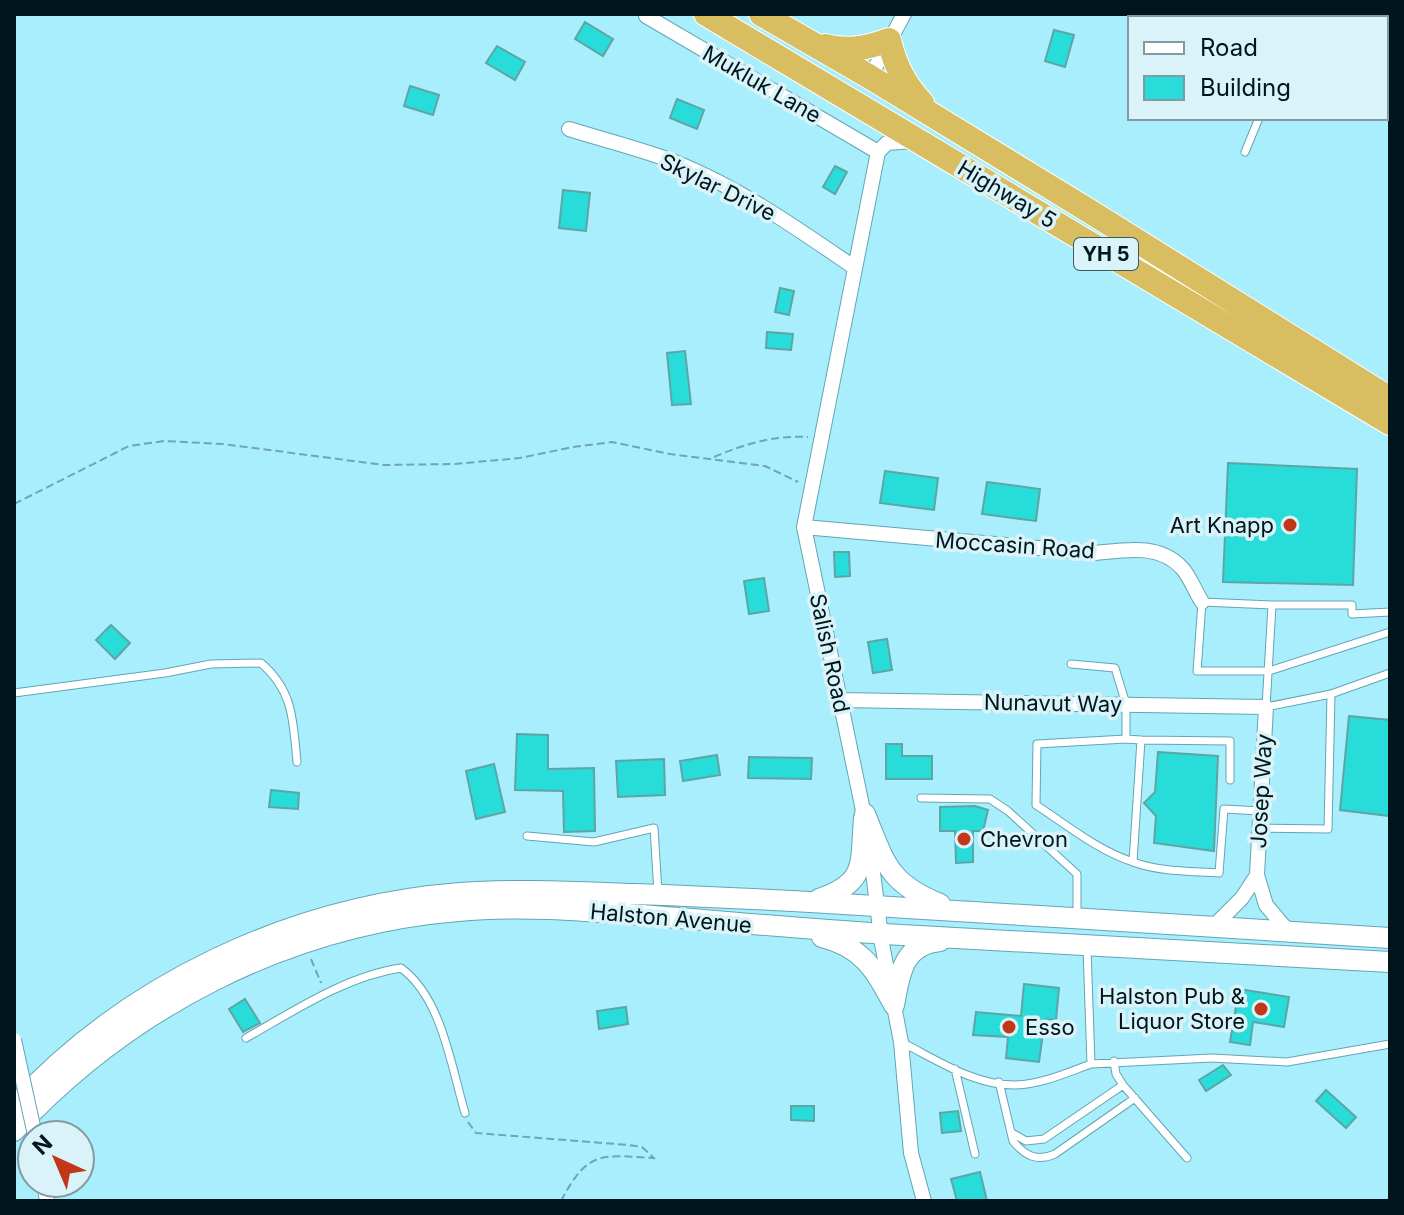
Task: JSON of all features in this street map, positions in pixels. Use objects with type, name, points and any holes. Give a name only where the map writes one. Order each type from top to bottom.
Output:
[{"type":"highway","name":"Highway 5","points":[[706,14],[1390,423]]},
{"type":"highway","points":[[718,14],[772,37],[850,80],[870,77],[873,91],[885,101],[1082,226],[1092,245]]},
{"type":"highway","name":"Highway 5","points":[[761,14],[870,77],[1390,399]]},
{"type":"highway","points":[[804,39],[845,50],[889,40],[904,82],[935,117]]},
{"type":"main road","points":[[811,902],[840,892],[850,885],[859,870],[865,814]]},
{"type":"main road","points":[[865,814],[886,866],[903,885],[956,911]]},
{"type":"main road","name":"Halston Avenue","points":[[14,1107],[63,1058],[179,977],[280,932],[329,916],[391,902],[458,893],[522,891],[878,905],[1390,938]]},
{"type":"main road","name":"Halston Avenue","points":[[14,1131],[75,1072],[145,1019],[234,969],[332,933],[395,919],[457,911],[510,908],[575,910],[785,927],[1390,962]]},
{"type":"main road","points":[[785,927],[839,941],[857,952],[875,969],[894,1005]]},
{"type":"main road","points":[[894,1005],[901,970],[911,954],[925,942],[963,938]]},
{"type":"street","points":[[870,77],[904,14]]},
{"type":"street","name":"Mukluk Lane","points":[[646,16],[878,152]]},
{"type":"street","name":"Skylar Drive","points":[[569,129],[698,173],[778,215],[855,268]]},
{"type":"street","points":[[878,152],[887,143],[919,141]]},
{"type":"street","name":"Salish Road","points":[[878,152],[804,527],[865,814],[881,933],[901,1042],[911,1153],[924,1201]]},
{"type":"street","name":"Moccasin Road","points":[[804,527],[1095,553],[1142,549],[1166,555],[1183,568],[1202,602]]},
{"type":"street","name":"Nunavut Way","points":[[840,700],[1266,707]]},
{"type":"street","name":"Josep Way","points":[[1266,707],[1257,875],[1266,905],[1288,931]]},
{"type":"street","name":"Josep Way","points":[[1213,927],[1242,898],[1257,875]]},
{"type":"street","points":[[14,1040],[31,1119]]},
{"type":"lane","points":[[1245,152],[1258,120]]},
{"type":"lane","points":[[1390,612],[1352,614],[1352,605],[1202,602],[1197,671],[1269,671],[1390,632]]},
{"type":"lane","points":[[1272,605],[1266,707],[1331,694],[1390,673]]},
{"type":"lane","points":[[14,693],[211,664],[261,663],[278,677],[291,707],[297,762]]},
{"type":"lane","points":[[1071,664],[1115,668],[1126,704],[1126,739]]},
{"type":"lane","points":[[1259,828],[1328,829],[1331,694]]},
{"type":"lane","points":[[1230,780],[1230,741],[1126,739],[1037,744],[1036,805],[1099,847],[1133,862],[1161,869],[1219,873],[1224,809],[1261,811]]},
{"type":"lane","points":[[1133,862],[1141,740]]},
{"type":"lane","points":[[921,798],[990,799],[1008,811],[1077,874],[1077,918]]},
{"type":"lane","points":[[527,836],[594,842],[654,828],[658,895]]},
{"type":"lane","points":[[1087,945],[1091,1064]]},
{"type":"lane","points":[[246,1038],[325,995],[383,971],[401,968],[413,977],[432,1004],[465,1113]]},
{"type":"lane","points":[[901,1042],[955,1069],[1012,1085],[1041,1081],[1091,1064],[1114,1061],[1212,1058],[1287,1062],[1390,1044]]},
{"type":"lane","points":[[1114,1061],[1116,1074],[1123,1085],[1187,1158]]},
{"type":"lane","points":[[955,1069],[975,1154]]},
{"type":"lane","points":[[999,1082],[1013,1141],[1026,1155],[1045,1159],[1135,1098]]},
{"type":"lane","points":[[1010,1132],[1026,1141],[1044,1139],[1123,1085]]},
{"type":"path","points":[[712,458],[759,442],[792,436],[821,438]]},
{"type":"path","points":[[14,504],[129,446],[164,441],[223,444],[384,465],[455,464],[520,458],[612,442],[670,454],[765,466],[811,490]]},
{"type":"path","points":[[305,943],[325,995]]},
{"type":"path","points":[[465,1113],[476,1133],[642,1147],[655,1159],[599,1157],[585,1164],[576,1174],[561,1201]]},
{"type":"building","points":[[585,22],[613,39],[603,56],[575,39]]},
{"type":"building","points":[[1054,30],[1074,35],[1065,67],[1045,61]]},
{"type":"building","points":[[497,46],[525,62],[515,80],[486,63]]},
{"type":"building","points":[[410,86],[439,95],[433,115],[404,106]]},
{"type":"building","points":[[677,99],[704,110],[697,129],[670,118]]},
{"type":"building","points":[[835,166],[847,172],[835,194],[823,187]]},
{"type":"building","points":[[563,190],[590,193],[586,231],[559,228]]},
{"type":"building","points":[[780,288],[794,291],[789,315],[775,312]]},
{"type":"building","points":[[767,332],[793,334],[791,350],[766,348]]},
{"type":"building","points":[[685,351],[691,404],[672,405],[667,353]]},
{"type":"building","name":"Art Knapp","points":[[1228,463],[1357,469],[1353,585],[1223,582]]},
{"type":"building","points":[[885,471],[938,478],[934,510],[880,503]]},
{"type":"building","points":[[987,482],[1040,489],[1036,521],[982,514]]},
{"type":"building","points":[[834,552],[849,552],[850,576],[835,577]]},
{"type":"building","points":[[764,578],[769,611],[749,614],[744,581]]},
{"type":"building","points":[[111,625],[130,643],[115,659],[96,640]]},
{"type":"building","points":[[887,639],[892,670],[873,673],[868,642]]},
{"type":"building","points":[[1349,716],[1390,720],[1390,816],[1340,810]]},
{"type":"building","points":[[517,734],[548,735],[548,769],[594,768],[595,831],[564,832],[563,791],[515,790]]},
{"type":"building","points":[[886,744],[902,744],[902,756],[932,756],[932,779],[886,779]]},
{"type":"building","points":[[1158,752],[1218,756],[1214,851],[1154,843],[1156,816],[1144,803],[1155,792]]},
{"type":"building","points":[[717,755],[720,775],[683,781],[680,761]]},
{"type":"building","points":[[749,757],[812,758],[811,779],[748,778]]},
{"type":"building","points":[[664,759],[665,795],[618,797],[616,761]]},
{"type":"building","points":[[494,764],[505,812],[476,819],[466,771]]},
{"type":"building","points":[[271,790],[299,793],[298,809],[269,807]]},
{"type":"building","points":[[975,806],[988,810],[983,831],[973,831],[973,862],[956,863],[955,831],[940,831],[940,807]]},
{"type":"building","points":[[1024,984],[1059,988],[1056,1020],[1045,1019],[1039,1062],[1006,1058],[1008,1037],[973,1035],[976,1012],[1021,1016]]},
{"type":"building","name":"Halston Pub & Liquor Store","points":[[1239,989],[1289,997],[1284,1027],[1253,1022],[1250,1045],[1230,1042]]},
{"type":"building","points":[[245,999],[260,1023],[243,1032],[229,1009]]},
{"type":"building","points":[[626,1007],[628,1024],[599,1029],[597,1011]]},
{"type":"building","points":[[1223,1065],[1231,1075],[1206,1091],[1199,1080]]},
{"type":"building","points":[[1326,1090],[1356,1117],[1346,1128],[1316,1101]]},
{"type":"building","points":[[791,1106],[814,1106],[814,1121],[791,1120]]},
{"type":"building","points":[[958,1111],[961,1131],[942,1133],[940,1113]]},
{"type":"building","points":[[980,1172],[987,1201],[957,1201],[951,1179]]},
{"type":"place","name":"Art Knapp","points":[[1290,525]]},
{"type":"place","name":"Chevron","points":[[964,839]]},
{"type":"place","name":"Halston Pub & Liquor Store","points":[[1261,1009]]},
{"type":"place","name":"Esso","points":[[1009,1027]]}]
